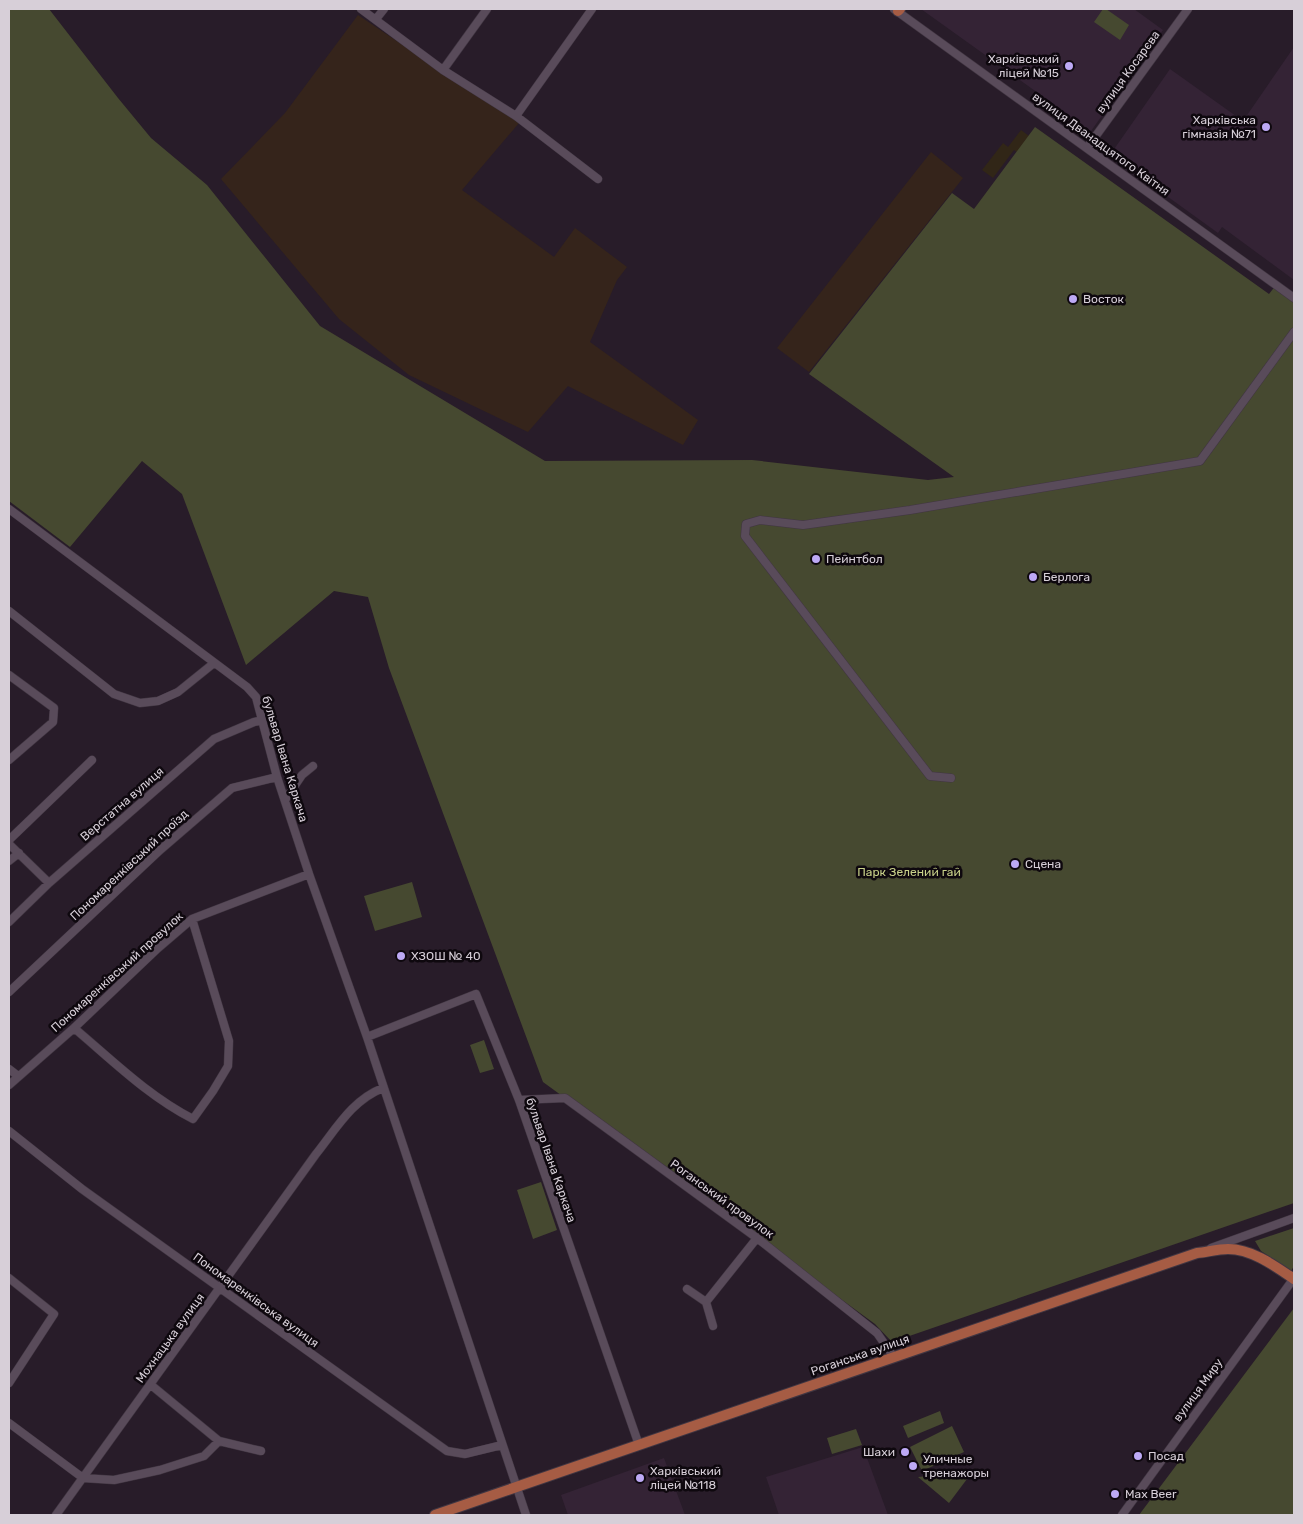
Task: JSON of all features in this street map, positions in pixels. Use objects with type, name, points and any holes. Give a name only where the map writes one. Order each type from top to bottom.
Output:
[{"type":"main road","points":[[1197,1253],[1228,1249],[1245,1252],[1258,1257],[1294,1279]]},
{"type":"main road","name":"Роганська вулиця","points":[[435,1515],[1197,1253]]},
{"type":"street","points":[[361,9],[443,70],[516,116],[598,179]]},
{"type":"street","points":[[376,19],[384,9]]},
{"type":"street","points":[[443,70],[487,9]]},
{"type":"street","points":[[516,116],[592,9]]},
{"type":"street","name":"вулиця Косарєва","points":[[1086,148],[1188,9]]},
{"type":"street","name":"вулиця Дванадцятого Квітня","points":[[897,10],[1294,298]]},
{"type":"street","points":[[951,778],[930,776],[745,536],[746,524],[760,520],[803,525],[812,524],[910,510],[1200,461],[1294,332]]},
{"type":"street","name":"бульвар Івана Каркача","points":[[9,508],[247,687],[256,697],[277,777],[309,874],[367,1037],[526,1515]]},
{"type":"street","points":[[9,612],[114,694],[140,703],[158,701],[178,692],[214,663]]},
{"type":"street","points":[[9,675],[54,708],[53,722],[10,756]]},
{"type":"street","name":"Верстатна вулиця","points":[[9,922],[49,883],[214,739],[262,720]]},
{"type":"street","points":[[49,883],[9,842],[92,760]]},
{"type":"street","points":[[285,800],[302,775],[313,766]]},
{"type":"street","name":"Пономаренківський проїзд","points":[[9,992],[159,851],[232,788],[277,777]]},
{"type":"street","points":[[9,861],[18,853]]},
{"type":"street","name":"Пономаренківський провулок","points":[[9,1085],[192,919],[309,874]]},
{"type":"street","points":[[74,1028],[151,1093],[193,1119],[228,1066],[229,1041],[192,919]]},
{"type":"street","name":"бульвар Івана Каркача","points":[[367,1037],[476,994],[519,1100],[639,1445]]},
{"type":"street","points":[[9,1069],[18,1076]]},
{"type":"street","name":"Мохнацька вулиця","points":[[56,1515],[305,1169],[355,1105],[370,1093],[383,1088]]},
{"type":"street","name":"Роганський провулок","points":[[519,1100],[565,1098],[757,1238],[877,1333],[893,1356]]},
{"type":"street","name":"Пономаренківська вулиця","points":[[9,1131],[82,1189],[447,1451],[465,1454],[502,1445]]},
{"type":"street","name":"Роганська вулиця","points":[[1197,1253],[1294,1218]]},
{"type":"street","points":[[706,1302],[757,1238]]},
{"type":"street","points":[[9,1278],[54,1314],[9,1383]]},
{"type":"street","name":"вулиця Миру","points":[[1122,1515],[1294,1279]]},
{"type":"street","points":[[687,1289],[706,1302],[713,1326]]},
{"type":"street","points":[[151,1385],[219,1441],[261,1451]]},
{"type":"street","points":[[9,1423],[83,1478],[114,1480],[160,1470],[204,1456],[219,1441]]},
{"type":"shaded area","name":"Харківський ліцей №15","points":[[921,9],[1134,9],[1163,30],[1091,131]]},
{"type":"shaded area","points":[[358,15],[519,123],[462,190],[554,257],[575,228],[627,267],[617,280],[590,342],[698,420],[683,445],[568,386],[528,432],[409,375],[339,319],[221,179],[285,113]]},
{"type":"shaded area","points":[[1294,47],[1294,280],[1222,227],[1218,233],[1110,155],[1170,69],[1243,121]]},
{"type":"shaded area","points":[[1021,130],[1029,136],[1017,152],[1014,150],[993,178],[982,170],[1003,143],[1008,147]]},
{"type":"shaded area","points":[[931,152],[963,178],[809,372],[777,348]]},
{"type":"shaded area","points":[[863,1447],[888,1515],[779,1515],[766,1477]]},
{"type":"shaded area","name":"Харківський ліцей №118","points":[[664,1458],[685,1515],[568,1515],[561,1495]]},
{"type":"green space","name":"Парк Зелений гай","points":[[9,9],[49,9],[151,138],[207,185],[320,326],[545,461],[752,460],[928,480],[954,477],[809,374],[952,193],[974,209],[1035,127],[1269,294],[1276,285],[1294,298],[1294,1203],[892,1342],[875,1324],[543,1082],[389,668],[368,597],[334,591],[246,665],[182,494],[142,461],[70,547],[9,501]]},
{"type":"green space","points":[[1103,9],[1106,9],[1129,25],[1120,40],[1094,22]]},
{"type":"green space","points":[[412,882],[422,917],[375,931],[364,896]]},
{"type":"green space","points":[[484,1040],[494,1069],[480,1073],[470,1045]]},
{"type":"green space","points":[[541,1182],[557,1230],[533,1239],[517,1190]]},
{"type":"green space","points":[[1294,1228],[1294,1266],[1291,1271],[1261,1251],[1255,1241]]},
{"type":"green space","points":[[1294,1308],[1294,1515],[1139,1515]]},
{"type":"green space","points":[[940,1411],[944,1423],[908,1438],[903,1426]]},
{"type":"green space","points":[[952,1426],[964,1452],[922,1471],[910,1447]]},
{"type":"green space","points":[[856,1429],[862,1445],[832,1454],[827,1438]]},
{"type":"green space","points":[[970,1472],[970,1475],[949,1503],[918,1477]]},
{"type":"place","name":"Харківський ліцей №15","points":[[1069,66]]},
{"type":"place","name":"Харківська гімназія №71","points":[[1266,127]]},
{"type":"place","name":"Восток","points":[[1073,299]]},
{"type":"place","name":"Пейнтбол","points":[[816,559]]},
{"type":"place","name":"Берлога","points":[[1033,577]]},
{"type":"place","name":"Сцена","points":[[1015,864]]},
{"type":"place","name":"ХЗОШ № 40","points":[[401,956]]},
{"type":"place","name":"Шахи","points":[[905,1452]]},
{"type":"place","name":"Посад","points":[[1138,1456]]},
{"type":"place","name":"Уличные тренажоры","points":[[913,1466]]},
{"type":"place","name":"Харківський ліцей №118","points":[[640,1478]]},
{"type":"place","name":"Max Beer","points":[[1115,1494]]}]
